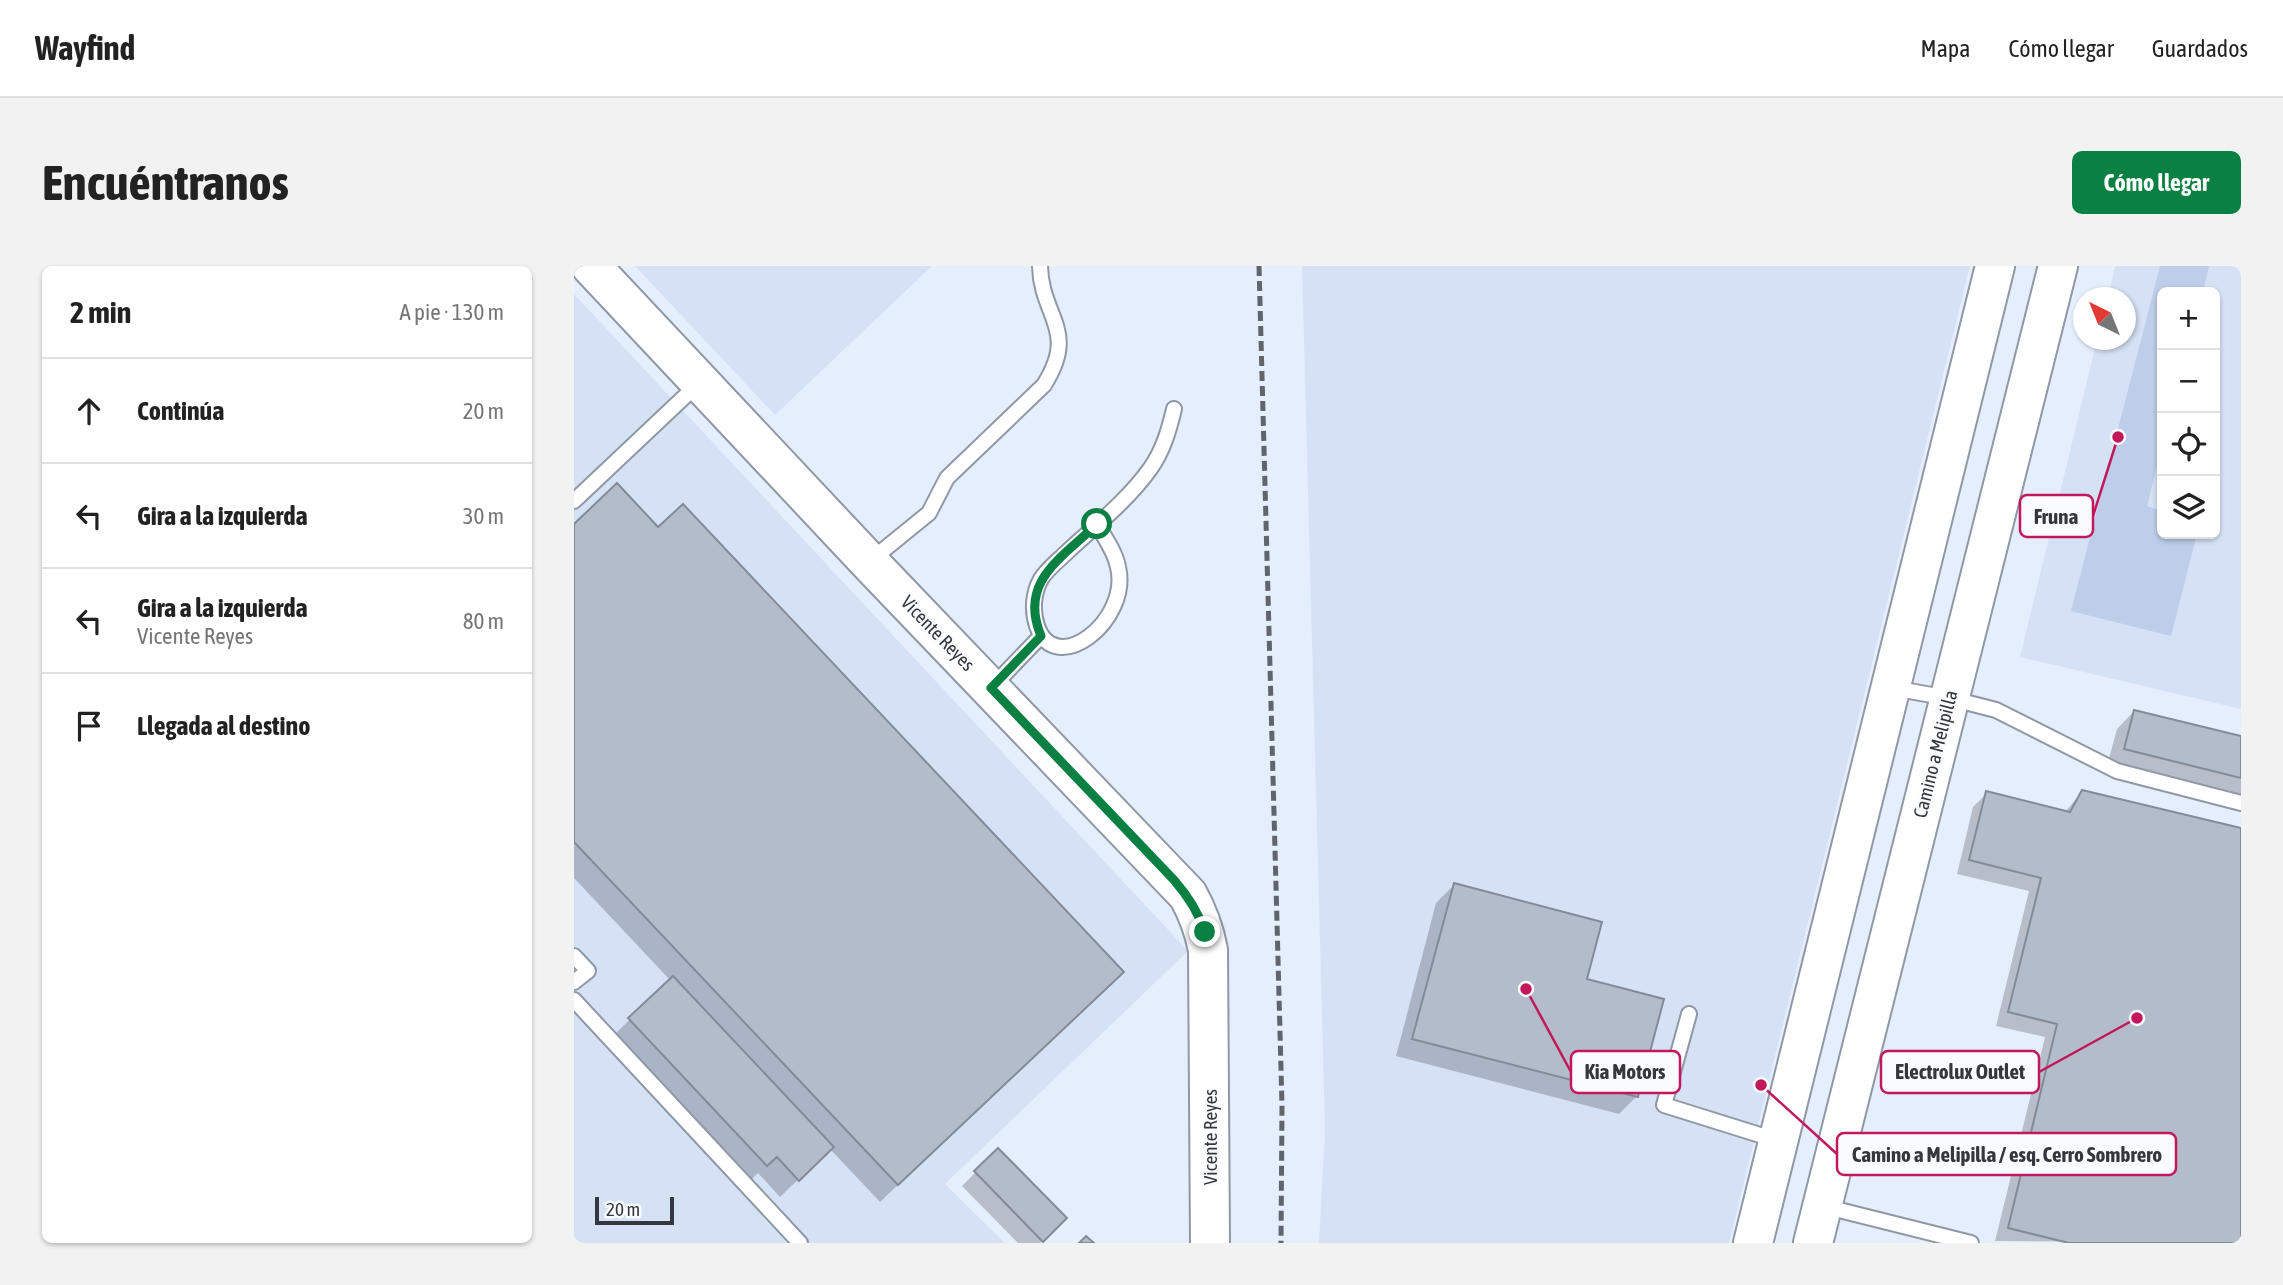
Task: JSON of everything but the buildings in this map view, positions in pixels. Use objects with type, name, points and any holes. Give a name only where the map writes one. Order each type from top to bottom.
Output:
[{"type":"main road","name":"Vicente Reyes","points":[[591,266],[699,383],[1188,895],[1205,932],[1208,950],[1210,1243]]},
{"type":"main road","points":[[1753,1243],[1995,266]]},
{"type":"main road","name":"Camino a Melipilla","points":[[1813,1243],[2058,266]]},
{"type":"lane","points":[[869,562],[929,513],[947,478],[1044,385],[1057,356],[1058,329],[1041,286],[1040,266]]},
{"type":"lane","points":[[574,501],[699,383]]},
{"type":"lane","points":[[1097,524],[1119,567],[1119,594],[1114,607],[1098,630],[1072,646],[1056,645],[1041,636],[1034,611],[1034,598],[1042,576],[1097,524],[1150,468],[1160,452],[1174,409]]},
{"type":"lane","points":[[991,688],[1041,636]]},
{"type":"lane","points":[[1890,688],[1949,698],[1996,710],[2117,771],[2241,803]]},
{"type":"lane","points":[[574,956],[588,971],[574,982]]},
{"type":"lane","points":[[574,1000],[800,1243]]},
{"type":"lane","points":[[1689,1014],[1664,1105],[1778,1141]]},
{"type":"lane","points":[[1822,1206],[1971,1243]]},
{"type":"shaded area","points":[[635,266],[932,266],[775,415]]},
{"type":"shaded area","points":[[1302,266],[1970,266],[1729,1243],[1319,1243],[1325,1130]]},
{"type":"shaded area","points":[[2115,266],[2241,266],[2241,709],[2020,657],[2095,350],[2136,350],[2136,287],[2110,287]]},
{"type":"shaded area","points":[[2160,266],[2209,266],[2204,287],[2157,287],[2157,467],[2147,506],[2157,509],[2157,539],[2196,539],[2171,636],[2071,611]]},
{"type":"shaded area","points":[[574,294],[1188,951],[945,1184],[1005,1243],[574,1243]]},
{"type":"railway","points":[[1259,266],[1282,1105],[1281,1243]]},
{"type":"place","name":"Fruna","points":[[2118,437]]},
{"type":"place","name":"Kia Motors","points":[[1526,989]]},
{"type":"place","name":"Electrolux Outlet","points":[[2137,1018]]},
{"type":"place","name":"Camino a Melipilla / esq. Cerro Sombrero","points":[[1761,1085]]},
{"type":"route","points":[[1097,524],[1042,576],[1034,598],[1036,624],[1041,636],[991,688],[1188,895],[1205,932]]}]
